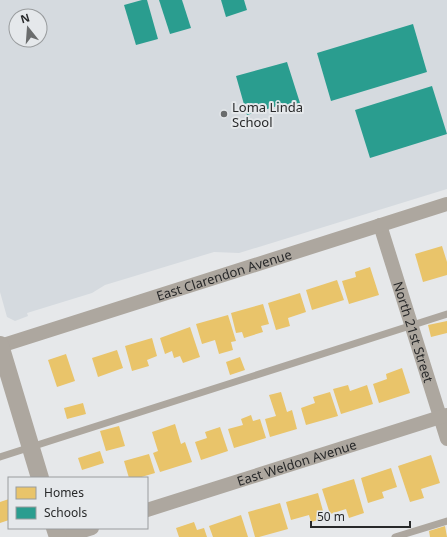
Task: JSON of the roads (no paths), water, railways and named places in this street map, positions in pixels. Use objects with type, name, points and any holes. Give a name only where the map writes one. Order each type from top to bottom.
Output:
[{"type":"street","name":"East Clarendon Avenue","points":[[0,346],[237,272],[447,204]]},
{"type":"street","name":"North 21st Street","points":[[380,225],[412,325],[444,416],[447,439]]},
{"type":"street","points":[[0,346],[40,477]]},
{"type":"street","name":"East Weldon Avenue","points":[[148,510],[444,416]]},
{"type":"street","points":[[64,537],[89,529]]},
{"type":"lane","points":[[0,457],[447,314]]},
{"type":"lane","points":[[395,537],[447,521]]},
{"type":"place","name":"Loma Linda School","points":[[224,114]]}]
